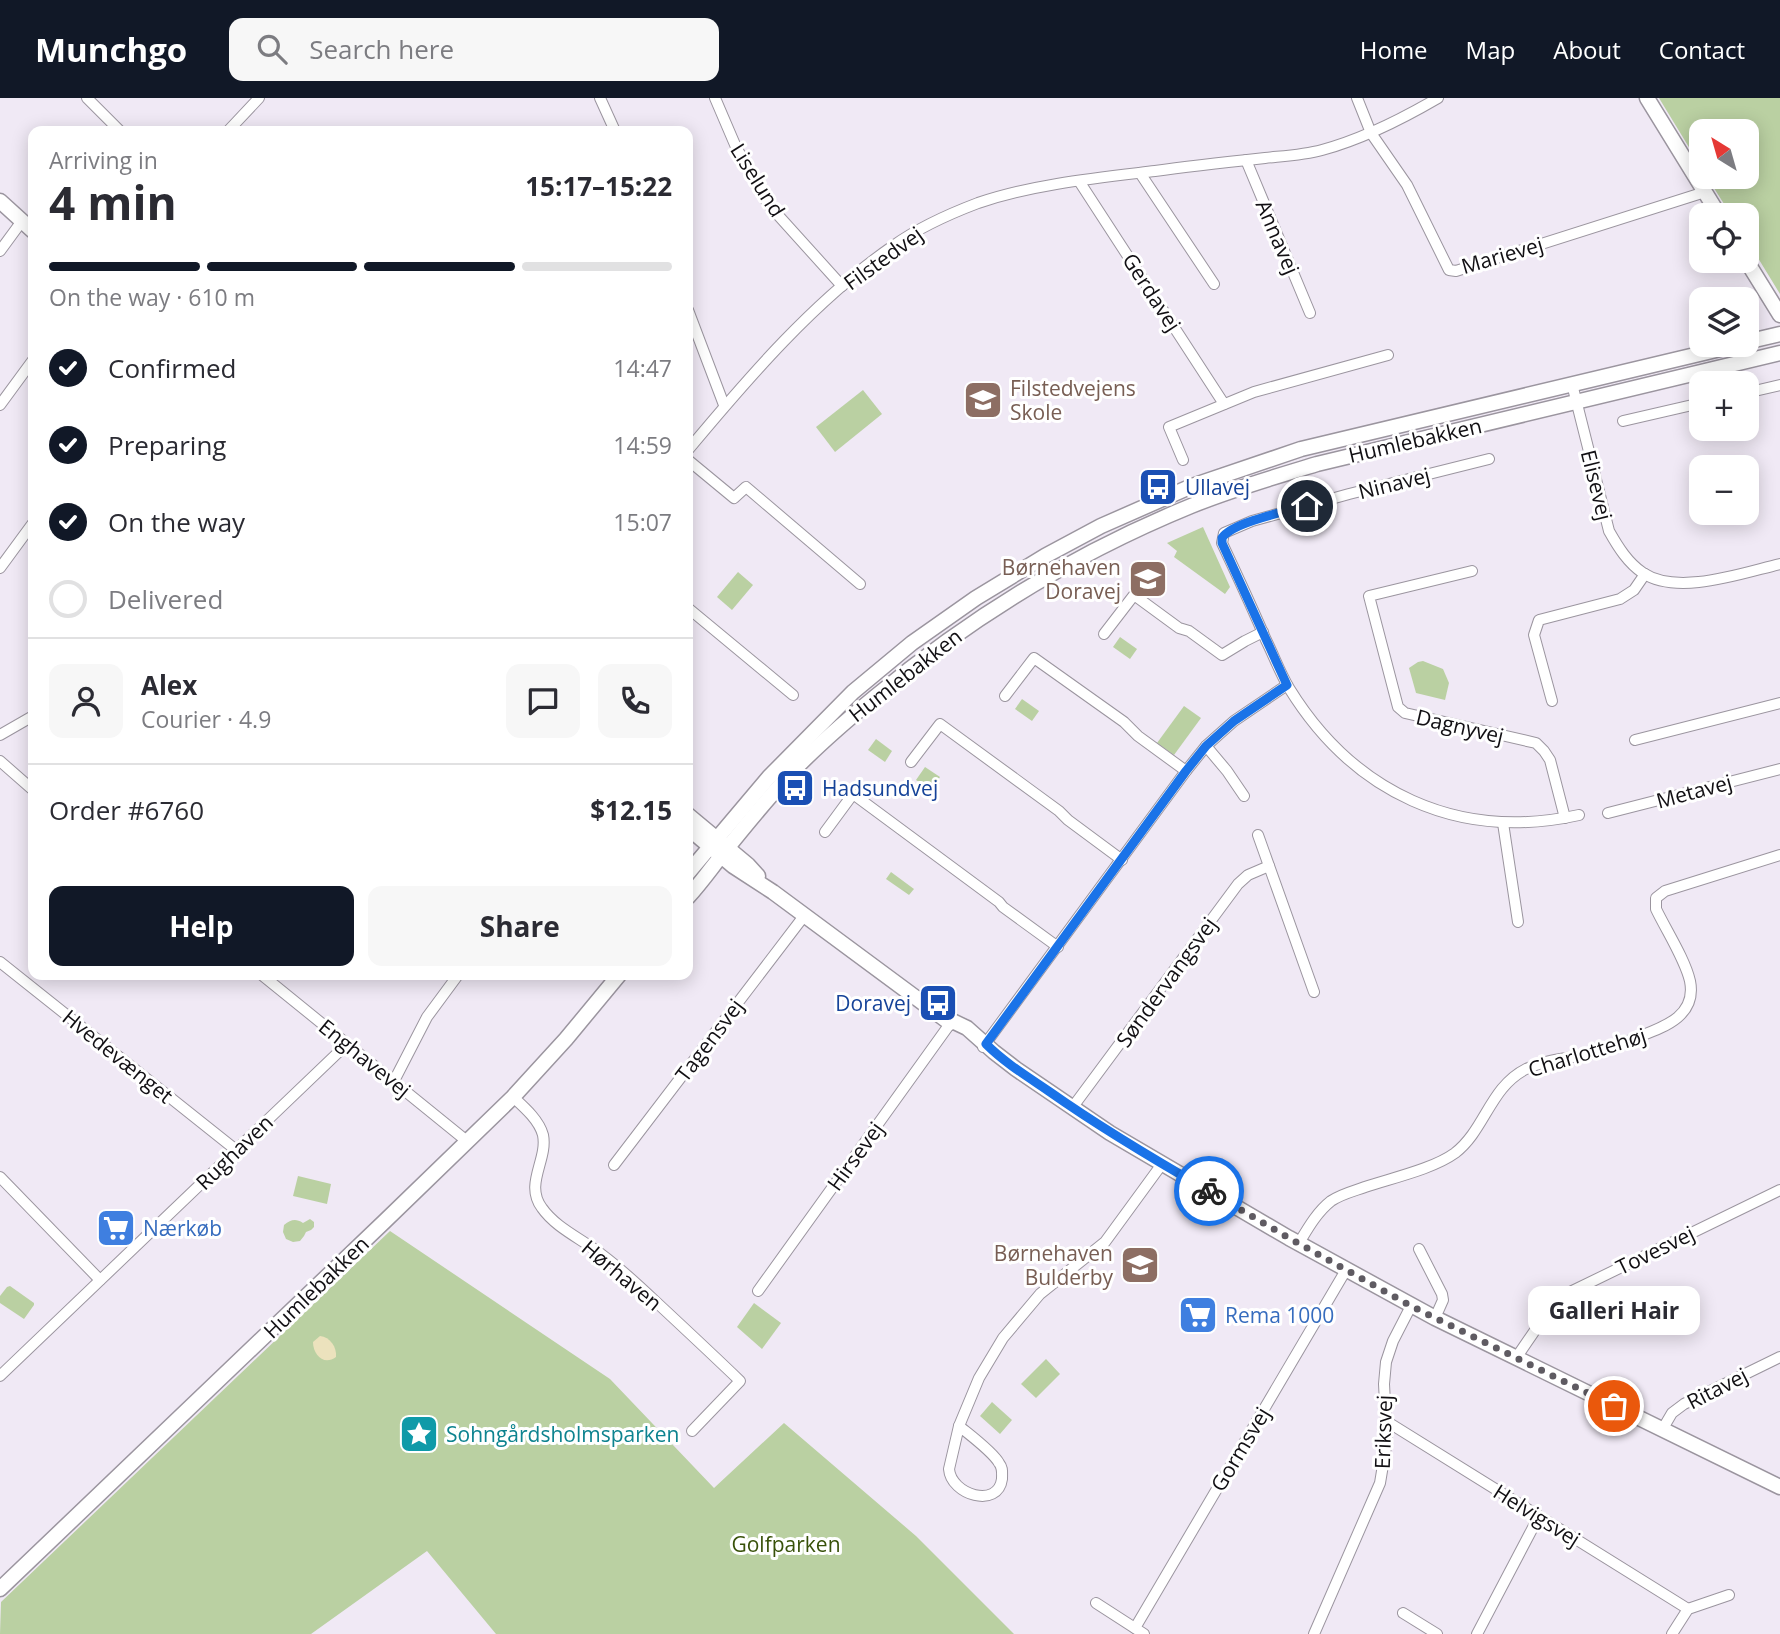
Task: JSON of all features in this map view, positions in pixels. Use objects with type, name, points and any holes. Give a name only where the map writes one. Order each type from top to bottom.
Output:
[{"type":"street","points":[[87,98],[115,126]]},
{"type":"street","points":[[234,126],[259,98]]},
{"type":"street","points":[[600,98],[613,126]]},
{"type":"street","name":"Liselund","points":[[715,98],[736,147],[768,204],[842,286]]},
{"type":"street","points":[[1357,98],[1371,133]]},
{"type":"street","name":"Filstedvej","points":[[693,444],[724,405],[842,286],[893,245],[944,218],[978,203],[1079,181],[1322,150],[1371,133],[1438,98]]},
{"type":"street","points":[[1647,98],[1712,203]]},
{"type":"street","name":"Marievej","points":[[1371,133],[1407,185],[1449,270],[1456,271],[1705,192]]},
{"type":"street","name":"Annavej","points":[[1246,160],[1310,313]]},
{"type":"street","points":[[1140,173],[1214,284]]},
{"type":"street","name":"Gerdavej","points":[[1079,181],[1224,404]]},
{"type":"street","points":[[0,201],[28,226],[0,251]]},
{"type":"street","points":[[1754,273],[1777,310]]},
{"type":"street","points":[[693,323],[724,405]]},
{"type":"street","points":[[1759,339],[1780,334]]},
{"type":"street","name":"Humlebakken","points":[[693,869],[719,847],[851,717],[954,635],[1071,562],[1125,535],[1192,505],[1317,464],[1780,353]]},
{"type":"street","points":[[1183,460],[1169,428],[1254,392],[1388,355]]},
{"type":"street","name":"Humlebakken","points":[[693,889],[719,847],[778,767],[853,692],[949,616],[1001,582],[1101,526],[1192,486],[1301,449],[1689,356]]},
{"type":"street","points":[[0,405],[28,367]]},
{"type":"street","name":"Elisevej","points":[[1572,384],[1609,531],[1630,563],[1645,575]]},
{"type":"street","points":[[1759,390],[1780,385]]},
{"type":"street","points":[[1623,421],[1689,406]]},
{"type":"street","name":"Ninavej","points":[[1263,632],[1222,543],[1222,538],[1229,531],[1252,521],[1349,494],[1489,459]]},
{"type":"street","points":[[693,464],[734,498],[746,487],[860,584]]},
{"type":"street","points":[[0,568],[28,530]]},
{"type":"street","points":[[1552,702],[1534,635],[1539,620],[1620,598],[1634,590],[1645,575],[1674,583],[1701,582],[1780,564]]},
{"type":"street","name":"Dagnyvej","points":[[1472,571],[1369,596],[1398,707],[1405,713],[1536,743],[1550,760],[1564,818]]},
{"type":"street","points":[[1104,634],[1134,595],[1222,655],[1263,632],[1287,685],[1323,736],[1370,777],[1394,792],[1425,806],[1462,817],[1503,823],[1536,822],[1579,815]]},
{"type":"street","points":[[693,612],[793,695]]},
{"type":"street","points":[[1005,696],[1034,658],[1124,722],[1138,736],[1186,771]]},
{"type":"street","points":[[988,1048],[1058,947],[1206,746],[1243,713],[1287,685]]},
{"type":"street","points":[[1635,740],[1780,703]]},
{"type":"street","points":[[0,735],[28,719]]},
{"type":"street","points":[[911,762],[940,724],[1122,860]]},
{"type":"street","points":[[1206,746],[1244,796]]},
{"type":"street","points":[[0,761],[28,786]]},
{"type":"street","name":"Metavej","points":[[1608,813],[1780,769]]},
{"type":"street","points":[[825,832],[853,794],[1058,947]]},
{"type":"street","points":[[693,821],[719,847]]},
{"type":"street","points":[[1503,823],[1518,922]]},
{"type":"street","points":[[693,831],[748,865],[773,892],[804,916],[950,1021],[967,1028],[988,1048],[1072,1108],[1162,1164],[1411,1306],[1780,1487]]},
{"type":"street","points":[[1258,835],[1314,992]]},
{"type":"street","name":"Charlottehøj","points":[[1299,1243],[1318,1213],[1331,1201],[1453,1154],[1477,1130],[1501,1089],[1524,1070],[1556,1059],[1591,1054],[1669,1025],[1683,1013],[1688,1004],[1690,982],[1686,968],[1656,909],[1656,898],[1665,891],[1780,855]]},
{"type":"street","name":"Søndervangsvej","points":[[1072,1108],[1238,884],[1248,875],[1269,866]]},
{"type":"street","name":"Tagensvej","points":[[614,1165],[804,916]]},
{"type":"street","name":"Hvedevænget","points":[[0,962],[236,1150]]},
{"type":"street","name":"Enghavevej","points":[[268,980],[468,1142]]},
{"type":"street","points":[[394,1081],[427,1017],[454,980]]},
{"type":"street","name":"Humlebakken","points":[[0,1589],[468,1142],[541,1067],[615,980]]},
{"type":"street","name":"Hirsevej","points":[[758,1292],[950,1021]]},
{"type":"street","name":"Rughaven","points":[[0,1376],[346,1044]]},
{"type":"street","name":"Hørhaven","points":[[513,1097],[536,1121],[543,1133],[543,1151],[535,1185],[535,1193],[542,1208],[557,1223],[620,1269],[740,1381],[692,1432]]},
{"type":"street","points":[[959,1426],[998,1461],[1003,1470],[997,1491],[970,1496],[953,1482],[950,1476],[949,1469],[959,1426],[979,1378],[1005,1335],[1021,1315],[1046,1289],[1105,1242],[1162,1164]]},
{"type":"street","points":[[0,1177],[100,1280]]},
{"type":"street","name":"Tovesvej","points":[[1516,1358],[1553,1304],[1564,1295],[1780,1190]]},
{"type":"street","points":[[1419,1249],[1442,1294],[1443,1300],[1435,1318]]},
{"type":"street","name":"Gormsvej","points":[[1135,1628],[1346,1270]]},
{"type":"street","name":"Eriksvej","points":[[1314,1634],[1380,1483],[1387,1441],[1384,1384],[1386,1362],[1393,1341],[1411,1306]]},
{"type":"street","name":"Ritavej","points":[[1662,1430],[1672,1413],[1684,1404],[1780,1357]]},
{"type":"street","name":"Helvigsvej","points":[[1386,1420],[1688,1609]]},
{"type":"street","points":[[1477,1634],[1539,1517]]},
{"type":"street","points":[[1672,1634],[1688,1609],[1729,1595]]},
{"type":"street","points":[[1096,1603],[1144,1634]]},
{"type":"street","points":[[1403,1613],[1437,1634]]},
{"type":"green space","points":[[1659,98],[1780,98],[1780,294],[1759,260],[1759,203],[1723,203],[1715,189],[1759,189],[1759,119],[1689,119],[1689,147]]},
{"type":"green space","points":[[863,390],[882,414],[835,452],[816,427]]},
{"type":"green space","points":[[1203,527],[1230,587],[1225,594],[1174,557],[1177,551],[1167,543]]},
{"type":"green space","points":[[738,572],[753,585],[732,610],[717,597]]},
{"type":"green space","points":[[1120,637],[1137,649],[1130,659],[1113,647]]},
{"type":"green space","points":[[1423,661],[1443,669],[1449,683],[1445,700],[1416,693],[1409,668]]},
{"type":"green space","points":[[1022,699],[1039,711],[1032,721],[1015,709]]},
{"type":"green space","points":[[1184,706],[1201,718],[1174,755],[1157,743]]},
{"type":"green space","points":[[876,739],[892,751],[885,762],[868,750]]},
{"type":"green space","points":[[925,767],[940,777],[930,790],[916,780]]},
{"type":"green space","points":[[891,872],[914,889],[909,895],[886,879]]},
{"type":"green space","points":[[298,1176],[331,1184],[327,1204],[293,1196]]},
{"type":"green space","points":[[310,1219],[314,1222],[314,1227],[306,1232],[300,1241],[286,1239],[284,1225],[293,1220],[303,1223]]},
{"type":"green space","name":"Sohngårdsholmsparken","points":[[390,1231],[610,1379],[714,1488],[784,1423],[916,1536],[1014,1634],[496,1634],[427,1551],[311,1634],[0,1634],[1,1602]]},
{"type":"green space","points":[[10,1286],[34,1303],[24,1319],[0,1303],[0,1296]]},
{"type":"green space","points":[[754,1303],[781,1323],[762,1349],[737,1327]]},
{"type":"green space","points":[[1046,1359],[1060,1374],[1036,1398],[1021,1384]]},
{"type":"green space","points":[[992,1402],[1012,1420],[1000,1434],[980,1416]]},
{"type":"sand","points":[[320,1336],[332,1343],[336,1357],[323,1360],[317,1355],[313,1342]]},
{"type":"way so far","points":[[1209,1191],[1411,1306],[1614,1406]]},
{"type":"place","name":"Filstedvejens Skole","points":[[983,400]]},
{"type":"place","name":"Ullavej","points":[[1158,487]]},
{"type":"place","name":"Børnehaven Doravej","points":[[1148,579]]},
{"type":"place","name":"Hadsundvej","points":[[795,788]]},
{"type":"place","name":"Doravej","points":[[938,1003]]},
{"type":"place","name":"Nærkøb","points":[[116,1228]]},
{"type":"place","name":"Børnehaven Bulderby","points":[[1140,1265]]},
{"type":"place","name":"Rema 1000","points":[[1198,1315]]},
{"type":"place","name":"Galleri Hair","points":[[1614,1406]]},
{"type":"place","name":"Sohngårdsholmsparken","points":[[419,1434]]},
{"type":"route","points":[[1209,1191],[1135,1149],[1072,1108],[986,1044],[1206,746],[1243,713],[1287,685],[1222,538],[1229,531],[1252,521],[1307,506]]},
{"type":"park label","name":"Golfparken","points":[[786,1544]]}]
